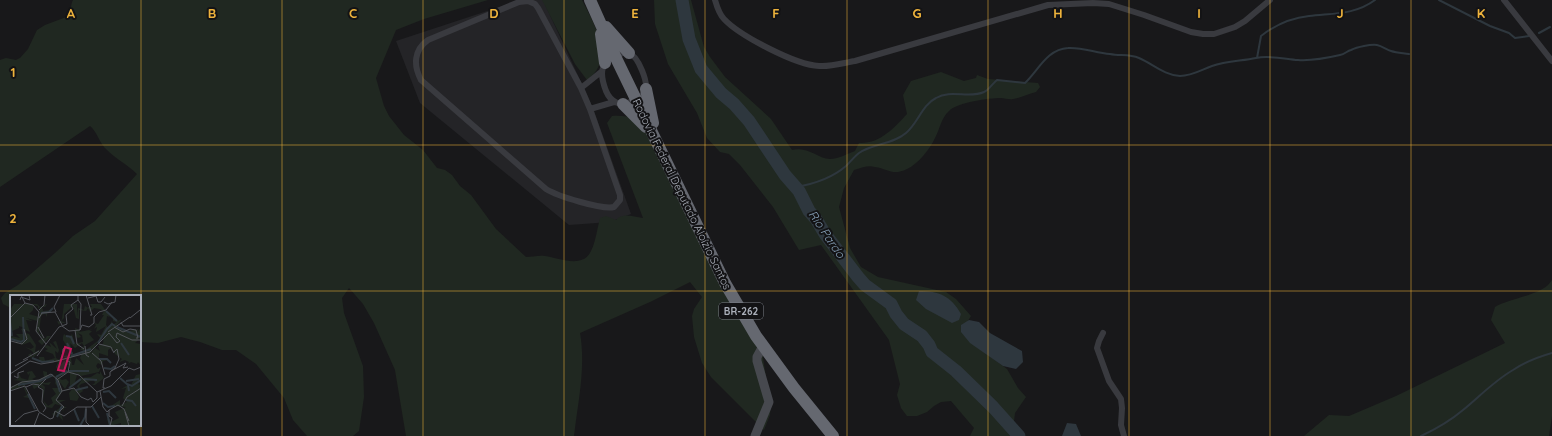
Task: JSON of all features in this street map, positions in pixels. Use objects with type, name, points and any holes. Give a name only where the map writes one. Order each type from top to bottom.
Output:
[{"type":"highway","name":"Rodovia Federal Deputado Aloízio Santos","points":[[590,0],[636,100],[725,283],[741,312],[763,346],[794,388],[833,436]]},
{"type":"highway","points":[[599,20],[629,53]]},
{"type":"highway","points":[[599,20],[603,68]]},
{"type":"highway","points":[[646,89],[654,137]]},
{"type":"highway","points":[[618,103],[654,137]]},
{"type":"street","points":[[715,0],[720,15],[725,20],[759,43],[799,61],[819,66],[855,61],[1048,5],[1086,3],[1109,4],[1191,32],[1214,34],[1235,27],[1245,21],[1270,0]]},
{"type":"street","points":[[1504,0],[1552,61]]},
{"type":"street","points":[[528,1],[535,4],[538,8],[581,88],[619,190],[620,200],[614,207],[606,208],[565,198],[546,189],[421,80],[415,66],[416,58],[423,44],[432,38],[519,2],[528,1]]},
{"type":"street","points":[[581,88],[615,56],[629,53],[634,57],[645,79],[646,89],[641,97],[636,100],[590,109]]},
{"type":"street","points":[[603,68],[603,82],[608,96],[618,103]]},
{"type":"street","points":[[1103,333],[1097,348],[1109,381],[1121,399],[1120,426],[1124,436]]},
{"type":"street","points":[[755,436],[769,405],[769,399],[757,361],[757,357],[763,346]]},
{"type":"shaded area","points":[[73,0],[488,0],[424,19],[396,30],[376,78],[384,106],[389,116],[404,135],[423,150],[437,168],[445,170],[452,175],[460,186],[471,195],[496,229],[526,257],[543,256],[570,261],[582,260],[591,251],[600,218],[606,216],[616,220],[622,216],[632,216],[643,218],[607,123],[612,116],[637,117],[644,127],[762,351],[771,401],[770,415],[764,430],[711,377],[702,363],[694,337],[692,316],[694,309],[702,297],[690,282],[650,302],[580,333],[582,346],[582,372],[574,436],[406,436],[395,370],[374,323],[363,304],[349,288],[342,298],[344,313],[363,366],[364,397],[359,431],[353,436],[307,436],[293,420],[284,398],[256,364],[236,350],[222,350],[181,337],[158,343],[141,342],[141,295],[10,295],[10,308],[3,304],[1,298],[5,293],[18,285],[73,236],[95,221],[137,174],[107,150],[90,126],[0,187],[0,60],[6,58],[16,60],[20,58],[28,49],[37,30],[45,25],[69,16]]},
{"type":"shaded area","points":[[521,0],[543,0],[593,108],[631,214],[610,222],[569,225],[420,103],[396,41]]},
{"type":"shaded area","points":[[542,0],[582,0],[597,30],[601,52],[600,62],[596,72],[587,80],[575,64]]},
{"type":"shaded area","points":[[654,0],[691,0],[704,47],[725,77],[771,119],[792,150],[798,149],[808,151],[825,158],[836,158],[855,151],[859,143],[874,141],[892,130],[907,114],[903,95],[911,81],[941,72],[964,81],[976,78],[977,75],[988,79],[1038,83],[1040,87],[1036,92],[1019,98],[982,100],[966,103],[953,108],[944,117],[930,147],[911,167],[898,172],[870,166],[854,170],[844,188],[839,207],[850,248],[861,267],[878,277],[946,292],[956,299],[971,316],[966,324],[972,343],[1007,369],[1018,388],[1026,397],[1015,413],[1013,430],[1020,436],[970,436],[974,428],[951,401],[941,402],[927,412],[917,416],[907,416],[901,408],[897,395],[900,384],[889,340],[821,245],[799,250],[773,207],[740,165],[729,154],[720,152],[707,138],[697,113],[668,64],[655,24]]},
{"type":"shaded area","points":[[1552,280],[1552,416],[1549,436],[1304,436],[1329,415],[1349,416],[1396,396],[1505,343],[1491,320],[1495,307],[1534,293],[1548,285]]},
{"type":"shaded area","points":[[919,291],[933,292],[949,299],[961,314],[959,320],[952,323],[926,309],[916,300]]},
{"type":"shaded area","points":[[969,320],[979,322],[990,333],[1022,351],[1023,362],[1016,369],[1003,366],[970,343],[961,332],[961,325]]},
{"type":"shaded area","points":[[1067,423],[1076,424],[1081,436],[1062,436]]},
{"type":"waterway","name":"Rio Pardo","points":[[682,0],[689,39],[701,69],[721,93],[734,104],[749,121],[785,175],[799,191],[809,211],[825,234],[858,277],[865,285],[891,304],[896,314],[904,324],[922,336],[932,352],[956,371],[993,407],[1019,436]]},
{"type":"waterway","points":[[1257,58],[1261,36],[1278,25],[1302,17],[1352,11],[1375,0]]},
{"type":"waterway","points":[[1439,0],[1490,26],[1509,33],[1515,38],[1529,36]]},
{"type":"waterway","points":[[1539,33],[1550,27]]},
{"type":"waterway","points":[[796,187],[829,177],[841,170],[864,150],[901,137],[910,129],[927,105],[936,98],[948,94],[978,94],[986,91],[997,80],[1025,83],[1049,56],[1061,49],[1078,48],[1114,55],[1135,57],[1144,60],[1169,74],[1180,76],[1192,74],[1217,64],[1228,62],[1261,57],[1314,60],[1340,55],[1350,50],[1371,45],[1379,46],[1393,52],[1409,54]]},
{"type":"waterway","points":[[1421,436],[1453,418],[1506,374],[1527,362],[1552,353]]}]
